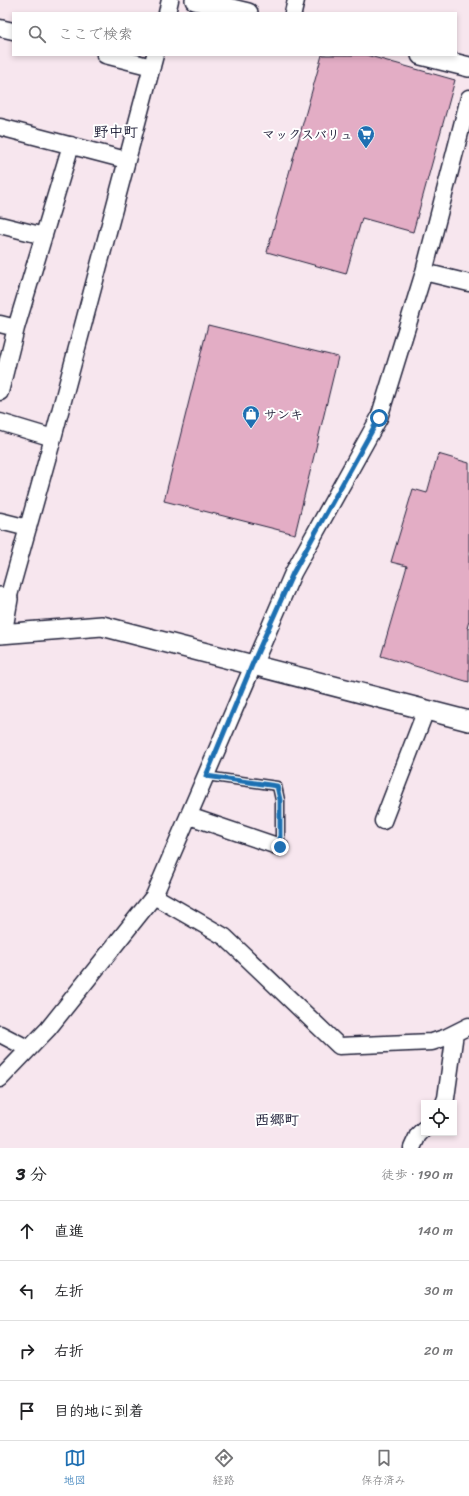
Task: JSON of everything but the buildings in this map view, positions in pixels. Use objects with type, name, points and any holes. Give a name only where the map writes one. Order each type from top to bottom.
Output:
[{"type":"street","points":[[167,12],[170,0]]},
{"type":"street","points":[[195,0],[244,12]]},
{"type":"street","points":[[293,12],[296,0]]},
{"type":"street","points":[[0,28],[12,31]]},
{"type":"street","points":[[113,56],[153,61],[53,438],[28,528],[4,598],[1,634],[102,626],[469,721]]},
{"type":"street","points":[[425,56],[469,67]]},
{"type":"street","points":[[0,1079],[48,1029],[154,896],[252,665],[293,573],[379,418],[424,272],[469,98]]},
{"type":"street","points":[[0,127],[126,160]]},
{"type":"street","points":[[0,392],[16,328],[71,145]]},
{"type":"street","points":[[0,225],[44,236]]},
{"type":"street","points":[[424,272],[469,283]]},
{"type":"street","points":[[0,324],[16,328]]},
{"type":"street","points":[[0,422],[53,438]]},
{"type":"street","points":[[0,521],[28,528]]},
{"type":"street","points":[[383,821],[426,710]]},
{"type":"street","points":[[189,816],[280,847]]},
{"type":"street","points":[[154,896],[225,937],[339,1046],[432,1042],[462,1029]]},
{"type":"street","points":[[445,1100],[462,1029]]},
{"type":"street","points":[[0,1034],[29,1049]]},
{"type":"street","points":[[412,1148],[421,1132]]},
{"type":"lane","points":[[206,776],[277,786],[280,800],[280,847]]},
{"type":"place","name":"マックスバリュ","points":[[366,149]]},
{"type":"place","name":"サンキ","points":[[251,429]]},
{"type":"district","name":"野中町","points":[[116,132]]},
{"type":"district","name":"西郷町","points":[[277,1120]]},
{"type":"route","points":[[280,847],[280,800],[277,786],[206,776],[252,665],[293,573],[379,418]]}]
